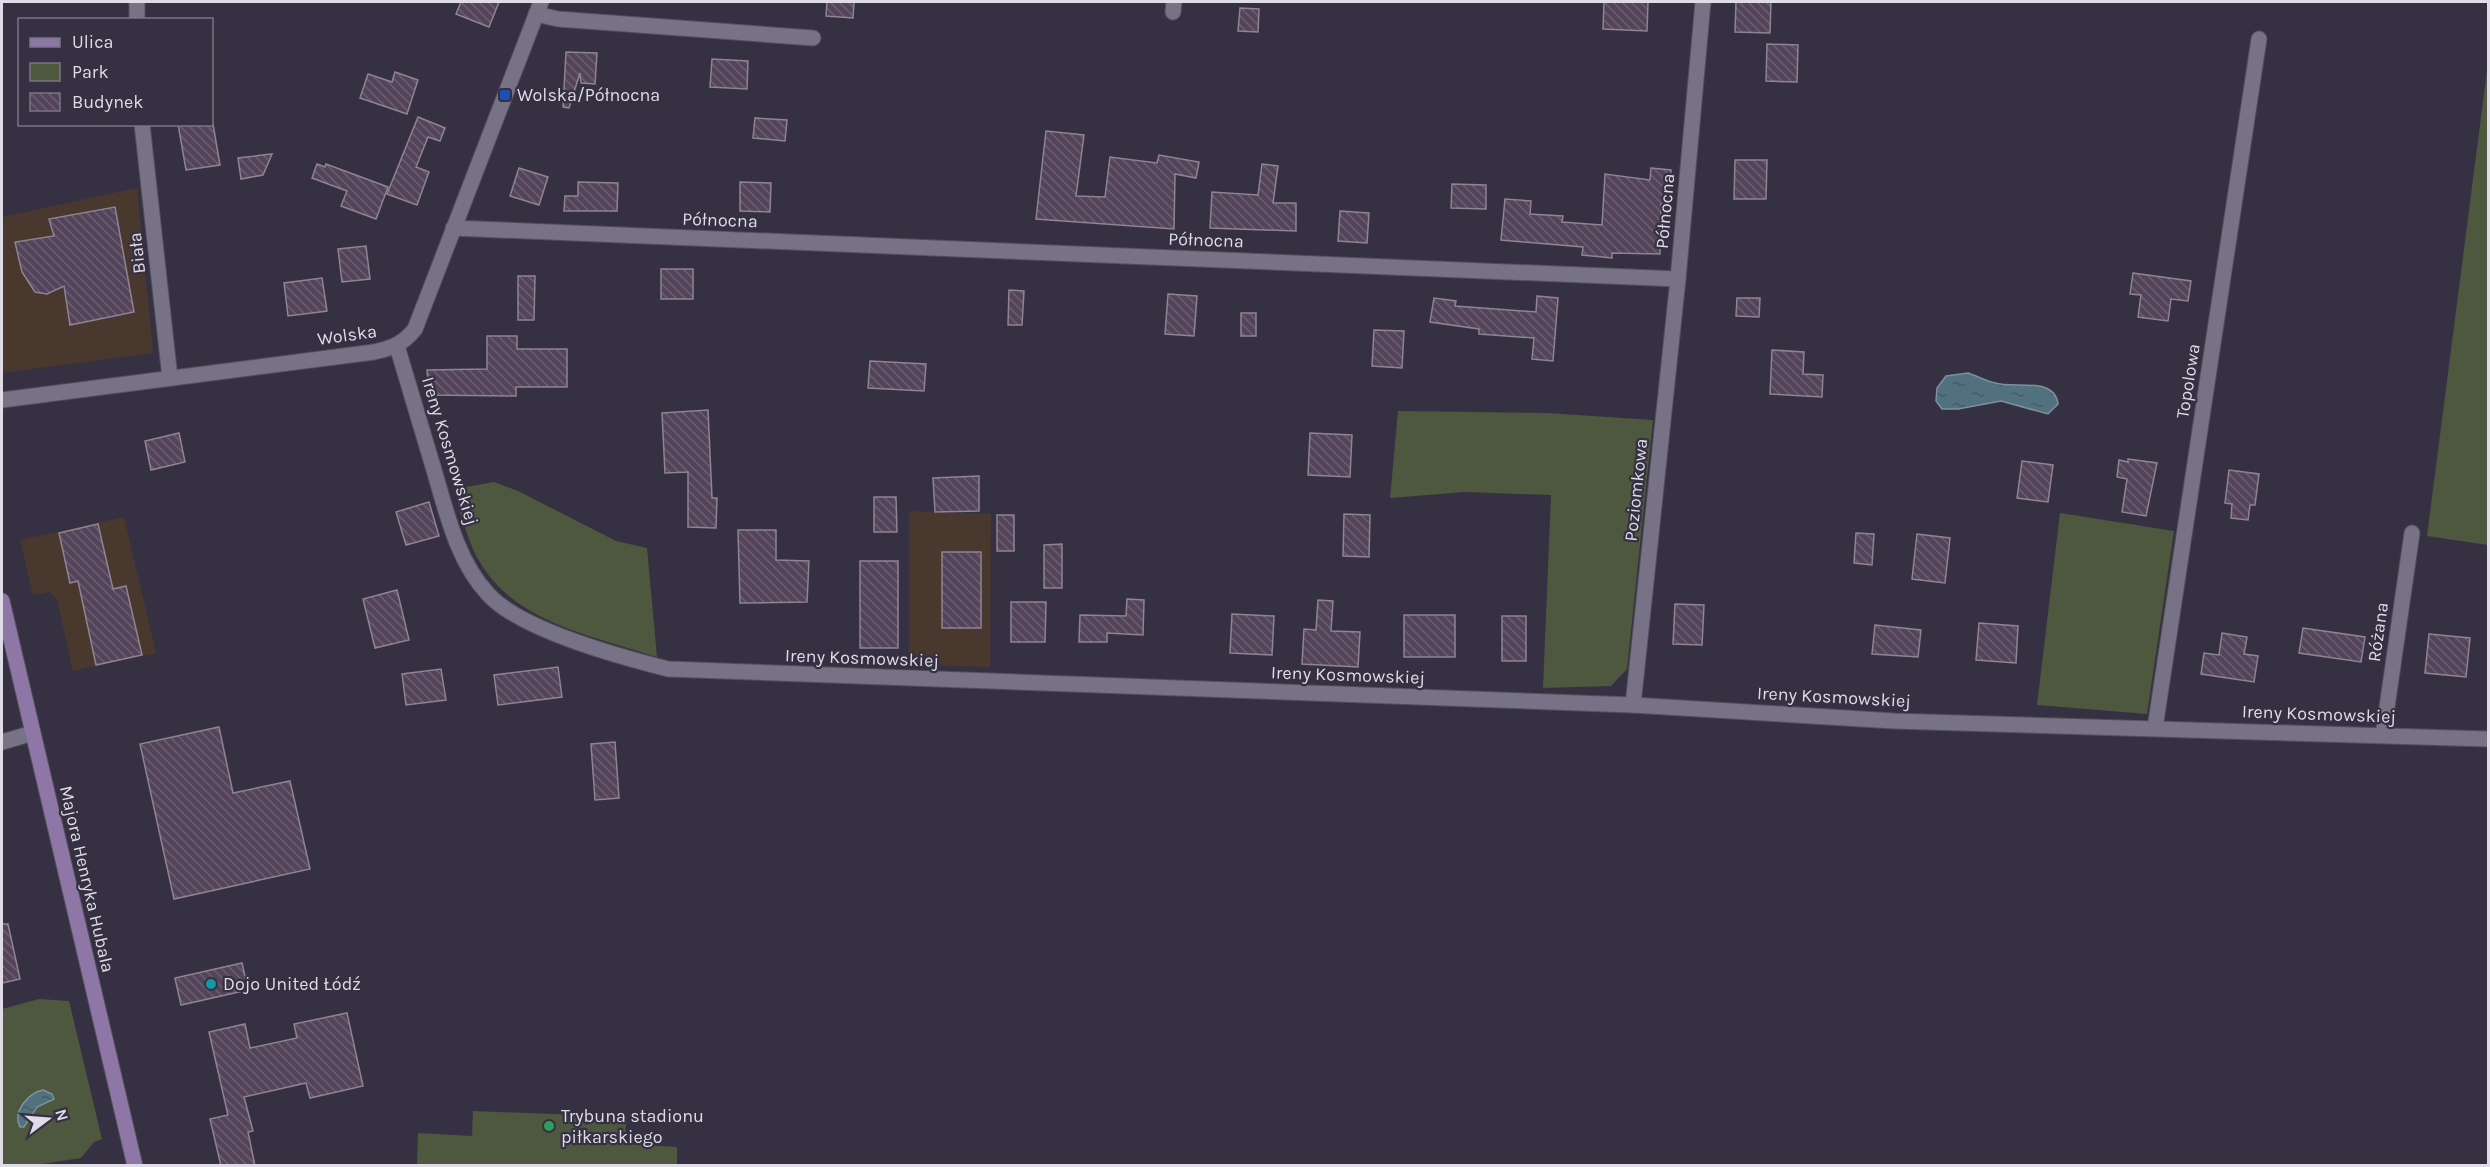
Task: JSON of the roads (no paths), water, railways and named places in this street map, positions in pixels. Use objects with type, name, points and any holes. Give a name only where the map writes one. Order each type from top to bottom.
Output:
[{"type":"main road","name":"Majora Henryka Hubala","points":[[2,601],[135,1166]]},
{"type":"street","points":[[137,2],[137,18]]},
{"type":"street","name":"Północna","points":[[453,228],[1678,279],[1703,2]]},
{"type":"street","points":[[539,8],[558,19],[813,38]]},
{"type":"street","name":"Wolska","points":[[2,400],[374,352],[397,346],[415,329],[539,8]]},
{"type":"street","name":"Topolowa","points":[[2155,728],[2259,39]]},
{"type":"street","name":"Biała","points":[[142,126],[170,378]]},
{"type":"street","name":"Poziomkowa","points":[[1633,705],[1678,279]]},
{"type":"street","name":"Ireny Kosmowskiej","points":[[397,346],[455,538],[473,575],[489,596],[532,623],[627,658],[684,672],[1633,705],[1894,721],[2488,739]]},
{"type":"street","name":"Różana","points":[[2384,735],[2412,533]]},
{"type":"street","points":[[2,742],[33,733]]},
{"type":"water","points":[[1968,373],[1995,383],[2042,387],[2055,395],[2058,404],[2048,414],[2001,401],[1958,409],[1942,409],[1936,401],[1937,388],[1946,376]]},
{"type":"water","points":[[43,1090],[52,1094],[54,1099],[37,1107],[24,1127],[20,1127],[18,1115],[23,1104],[32,1095]]},
{"type":"place","name":"Wolska/Północna","points":[[505,95]]},
{"type":"place","name":"Dojo United Łódź","points":[[211,984]]},
{"type":"place","name":"Trybuna stadionu piłkarskiego","points":[[549,1126]]}]
